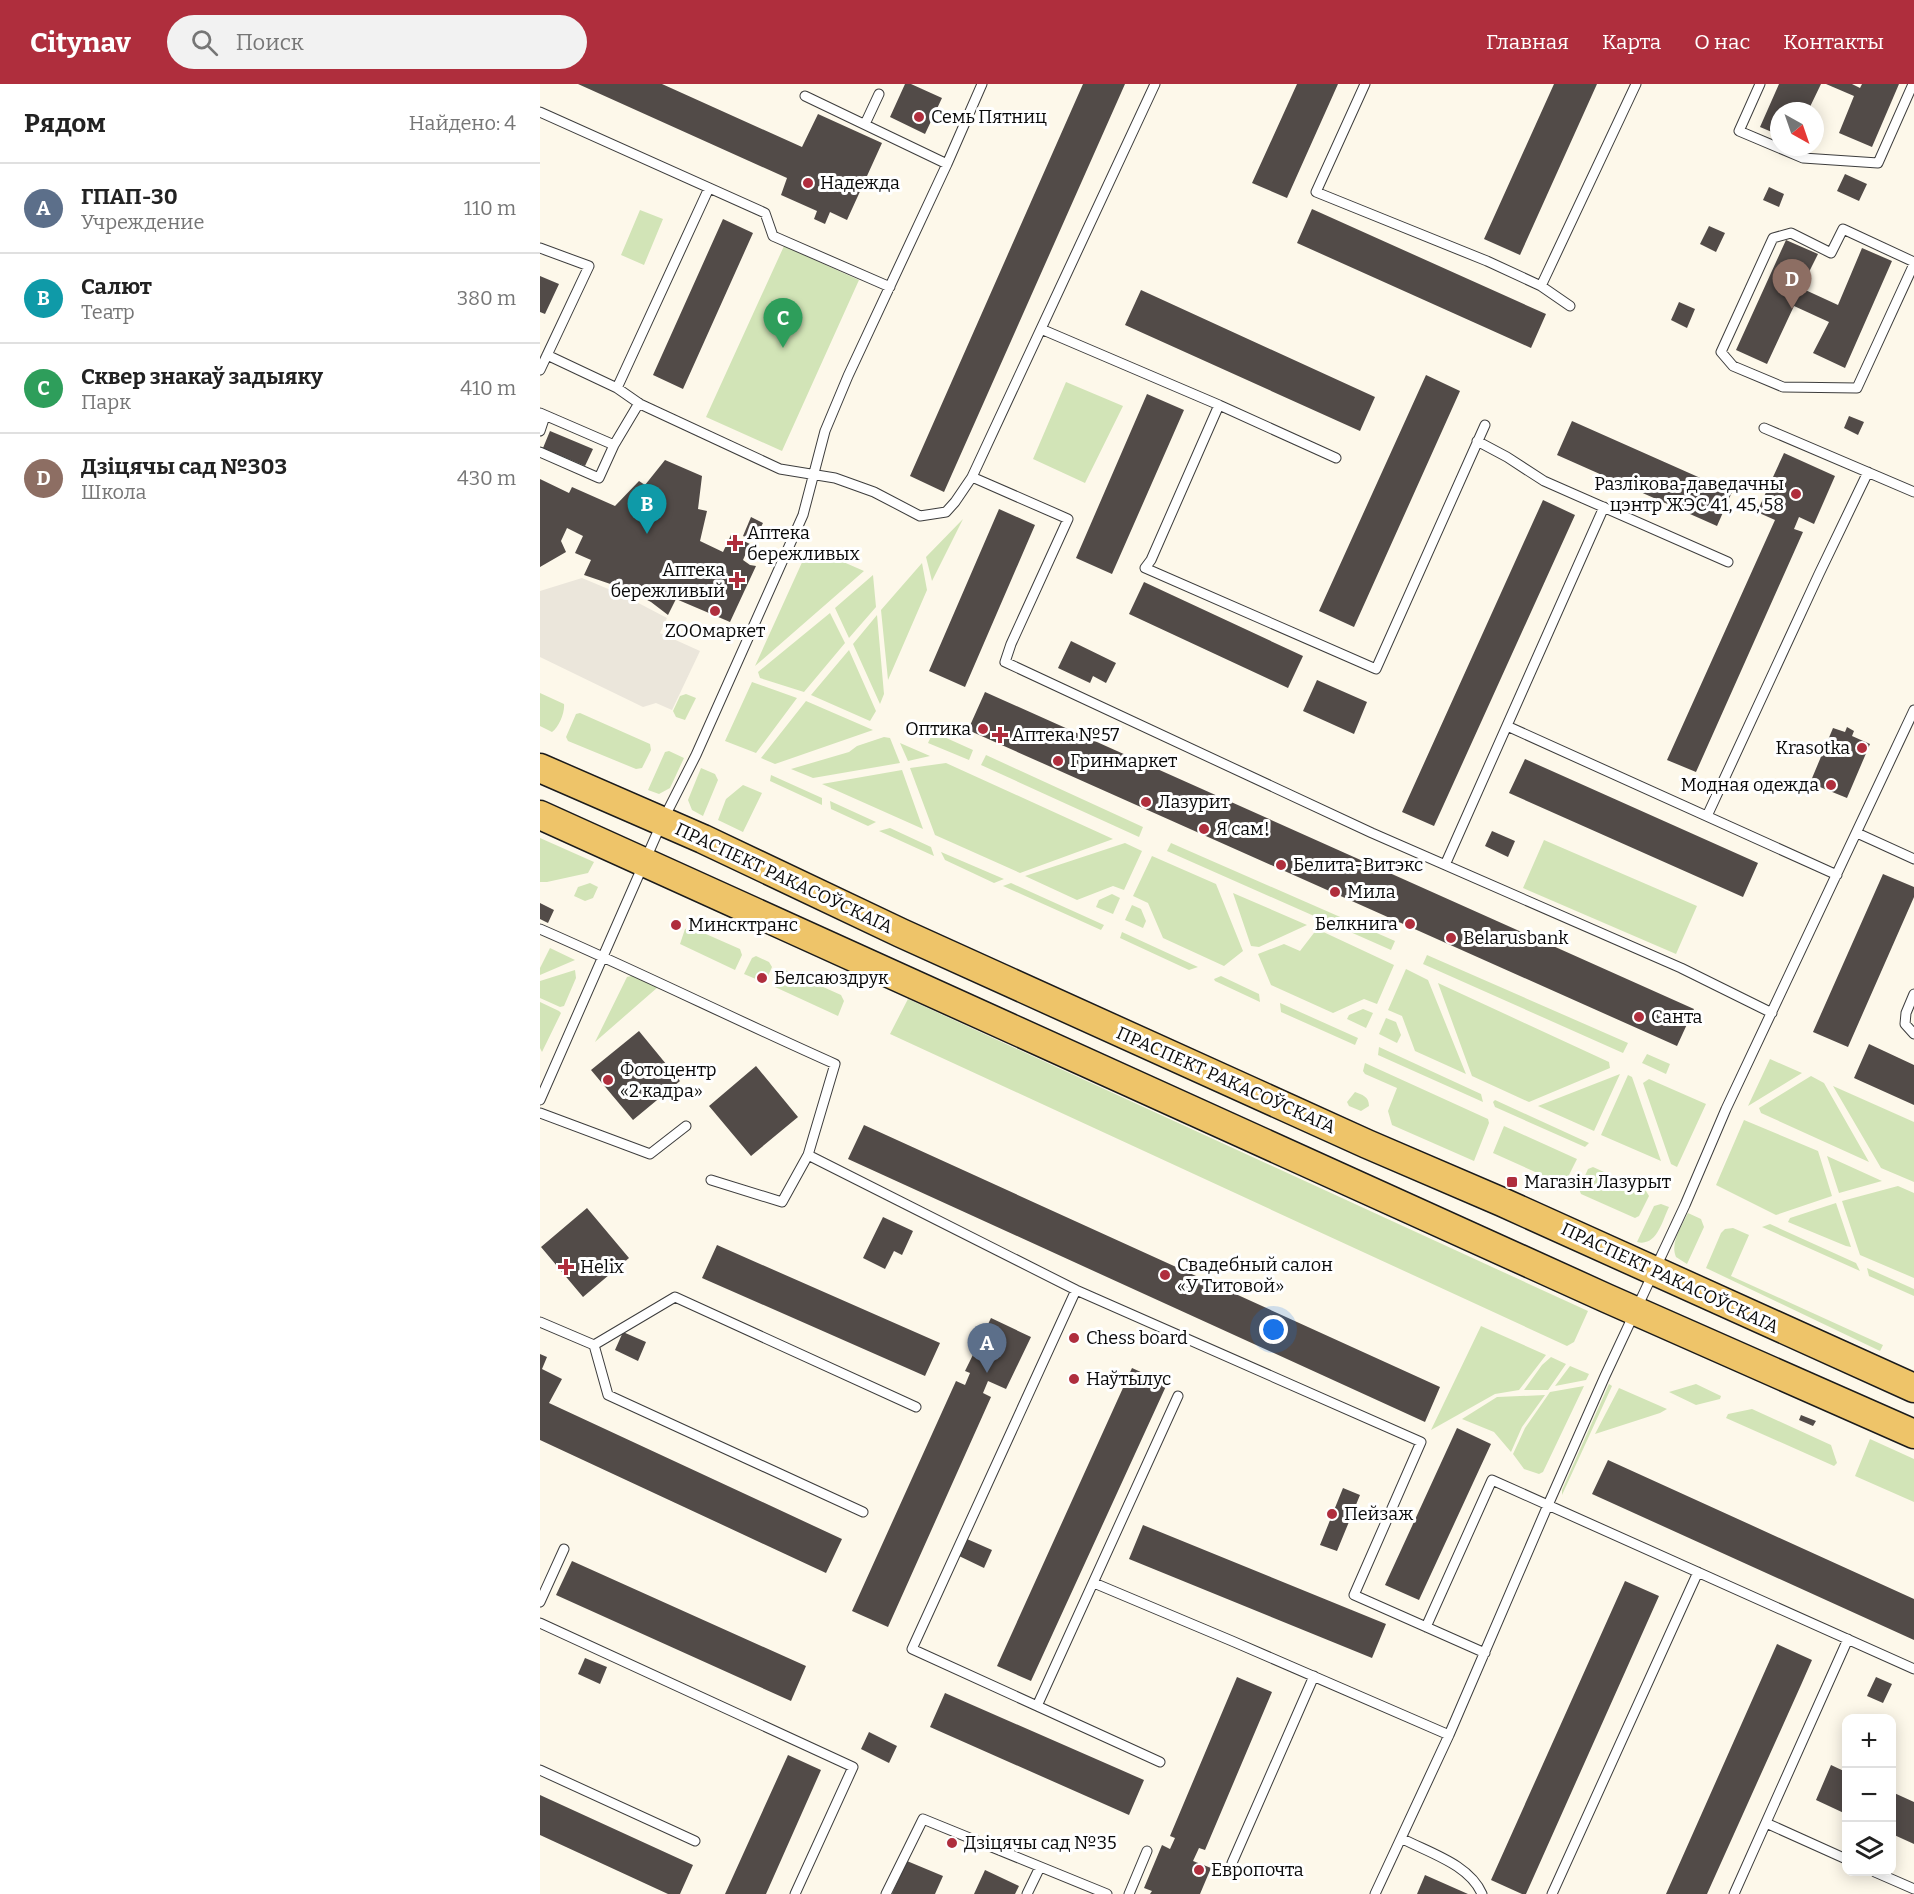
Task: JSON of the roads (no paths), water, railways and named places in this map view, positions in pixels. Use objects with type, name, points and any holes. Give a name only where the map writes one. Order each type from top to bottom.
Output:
[{"type":"main road","name":"ПРАСПЕКТ РАКАСОЎСКАГА","points":[[540,768],[912,938],[1914,1388]]},
{"type":"main road","points":[[540,815],[1636,1311],[1914,1434]]},
{"type":"lane","points":[[540,1100],[644,862],[696,755],[803,515],[825,431],[982,84]]},
{"type":"lane","points":[[547,355],[617,388],[639,403],[780,469],[835,478],[874,492],[920,516],[946,512],[972,477],[1155,84]]},
{"type":"lane","points":[[1365,84],[1316,192],[1487,261],[1541,286],[1570,306]]},
{"type":"lane","points":[[1541,286],[1636,84]]},
{"type":"lane","points":[[1760,84],[1739,131],[1803,158],[1878,164],[1914,84]]},
{"type":"lane","points":[[865,124],[879,94]]},
{"type":"lane","points":[[805,96],[947,164]]},
{"type":"lane","points":[[540,112],[765,213],[773,236],[890,287]]},
{"type":"lane","points":[[617,388],[709,188]]},
{"type":"lane","points":[[1843,229],[1914,263],[1857,388],[1783,387],[1733,366],[1721,352],[1773,238],[1791,233],[1831,253],[1843,229]]},
{"type":"lane","points":[[540,248],[589,266],[540,369]]},
{"type":"lane","points":[[1041,329],[1336,458]]},
{"type":"lane","points":[[540,453],[598,478],[639,403]]},
{"type":"lane","points":[[1219,405],[1151,560],[1145,568],[1376,669],[1485,425]]},
{"type":"lane","points":[[540,430],[543,414],[614,445]]},
{"type":"lane","points":[[1764,428],[1914,492]]},
{"type":"lane","points":[[1477,441],[1544,481],[1728,562]]},
{"type":"lane","points":[[1707,816],[1868,472]]},
{"type":"lane","points":[[972,477],[1068,519],[1005,662],[1372,833],[1681,968],[1772,1013]]},
{"type":"lane","points":[[1445,865],[1604,507]]},
{"type":"lane","points":[[1375,1894],[1449,1735],[1548,1505],[1726,1109],[1914,710]]},
{"type":"lane","points":[[1507,726],[1838,875]]},
{"type":"lane","points":[[1857,833],[1914,859]]},
{"type":"lane","points":[[540,929],[558,935],[835,1064],[808,1155],[782,1202],[711,1180]]},
{"type":"lane","points":[[1914,994],[1906,1013],[1905,1024],[1914,1034]]},
{"type":"lane","points":[[540,1113],[650,1155],[686,1126]]},
{"type":"lane","points":[[808,1155],[1076,1290],[1420,1442],[1354,1595],[1485,1653]]},
{"type":"lane","points":[[1076,1290],[912,1649],[1160,1762]]},
{"type":"lane","points":[[594,1345],[675,1297],[916,1407]]},
{"type":"lane","points":[[540,1322],[594,1345]]},
{"type":"lane","points":[[594,1345],[608,1395],[863,1512]]},
{"type":"lane","points":[[1037,1706],[1178,1396]]},
{"type":"lane","points":[[1426,1627],[1492,1480],[1914,1669]]},
{"type":"lane","points":[[540,1602],[564,1549]]},
{"type":"lane","points":[[1552,1894],[1698,1572]]},
{"type":"lane","points":[[1094,1583],[1449,1735]]},
{"type":"lane","points":[[540,1623],[852,1767],[795,1894]]},
{"type":"lane","points":[[1734,1894],[1848,1640]]},
{"type":"lane","points":[[1232,1863],[1314,1676]]},
{"type":"lane","points":[[540,1770],[695,1841]]},
{"type":"lane","points":[[886,1894],[923,1819],[1107,1894]]},
{"type":"lane","points":[[1766,1823],[1842,1857]]},
{"type":"lane","points":[[1401,1838],[1465,1870],[1479,1886],[1482,1894]]},
{"type":"lane","points":[[1129,1894],[1147,1851]]},
{"type":"lane","points":[[1027,1894],[1040,1867]]},
{"type":"lane","points":[[1883,1876],[1910,1890]]},
{"type":"place","name":"Семь Пятниц","points":[[919,117]]},
{"type":"place","name":"Надежда","points":[[808,183]]},
{"type":"place","name":"Дзіцячы сад №303","points":[[1792,309]]},
{"type":"place","name":"Сквер знакаў задыяку","points":[[783,348]]},
{"type":"place","name":"Разлікова-даведачны цэнтр ЖЭС 41, 45, 58","points":[[1796,494]]},
{"type":"place","name":"Салют","points":[[647,534]]},
{"type":"place","name":"Аптека бережливых","points":[[735,543]]},
{"type":"place","name":"Аптека бережливый","points":[[737,580]]},
{"type":"place","name":"ZOOмаркет","points":[[715,611]]},
{"type":"place","name":"Оптика","points":[[983,729]]},
{"type":"place","name":"Аптека №57","points":[[1000,735]]},
{"type":"place","name":"Krasotka","points":[[1862,748]]},
{"type":"place","name":"Гринмаркет","points":[[1058,761]]},
{"type":"place","name":"Модная одежда","points":[[1831,785]]},
{"type":"place","name":"Лазурит","points":[[1146,802]]},
{"type":"place","name":"Я сам!","points":[[1204,829]]},
{"type":"place","name":"Белита-Витэкс","points":[[1281,865]]},
{"type":"place","name":"Мила","points":[[1335,892]]},
{"type":"place","name":"Белкнига","points":[[1410,924]]},
{"type":"place","name":"Минсктранс","points":[[676,925]]},
{"type":"place","name":"Belarusbank","points":[[1451,938]]},
{"type":"place","name":"Белсаюздрук","points":[[762,978]]},
{"type":"place","name":"Санта","points":[[1639,1017]]},
{"type":"place","name":"Фотоцентр «2 кадра»","points":[[608,1080]]},
{"type":"place","name":"Магазін Лазурыт","points":[[1512,1182]]},
{"type":"place","name":"Helix","points":[[566,1267]]},
{"type":"place","name":"Свадебный салон «У Титовой»","points":[[1165,1275]]},
{"type":"place","name":"Chess board","points":[[1074,1338]]},
{"type":"place","name":"ГПАП-30","points":[[987,1373]]},
{"type":"place","name":"Наўтылус","points":[[1074,1379]]},
{"type":"place","name":"Пейзаж","points":[[1332,1514]]},
{"type":"place","name":"Дзіцячы сад №35","points":[[952,1843]]},
{"type":"place","name":"Европочта","points":[[1199,1870]]}]
